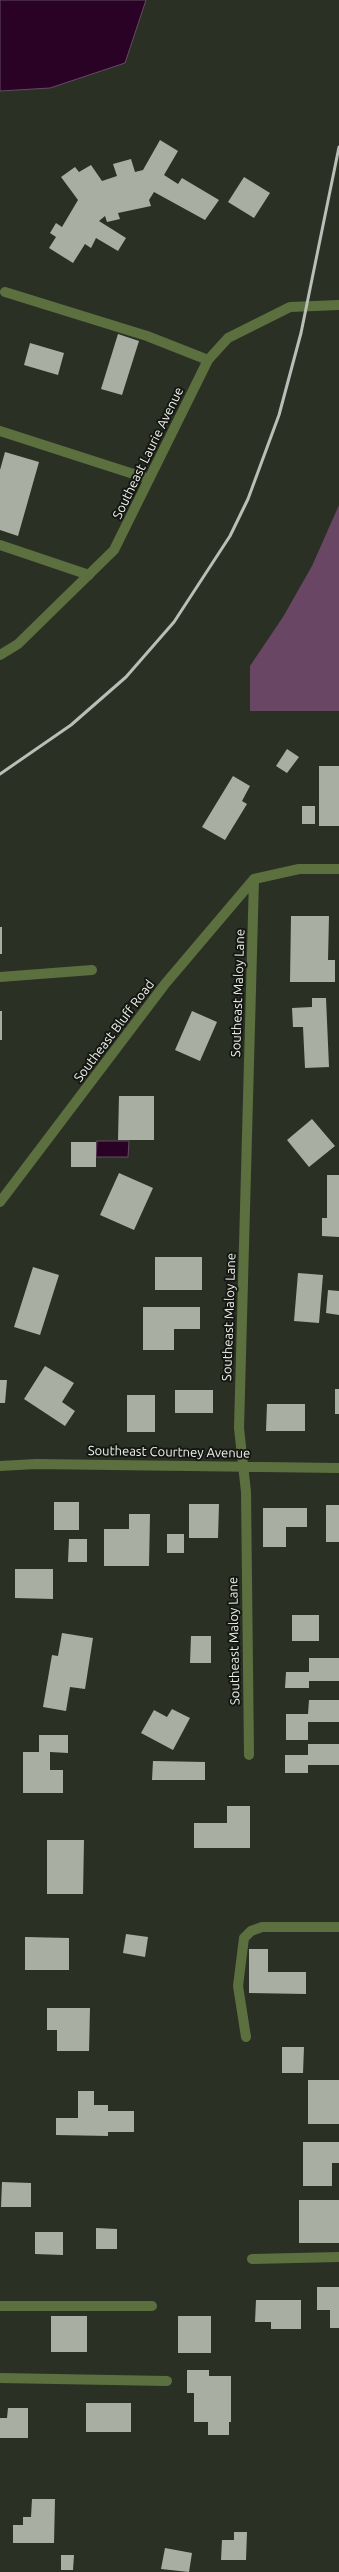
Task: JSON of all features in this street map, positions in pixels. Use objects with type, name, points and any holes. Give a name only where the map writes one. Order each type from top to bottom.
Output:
[{"type":"street","points":[[5,292],[147,336],[208,360]]},
{"type":"street","name":"Southeast Laurie Avenue","points":[[0,655],[18,644],[114,550],[208,360],[228,338],[290,307],[339,305]]},
{"type":"street","points":[[0,431],[149,479]]},
{"type":"street","points":[[0,545],[89,575]]},
{"type":"street","points":[[254,879],[299,869],[339,869]]},
{"type":"street","name":"Southeast Bluff Road","points":[[0,1202],[165,984],[254,879]]},
{"type":"street","name":"Southeast Maloy Lane","points":[[249,1755],[246,1492],[242,1466],[240,1428],[254,879]]},
{"type":"street","points":[[0,977],[92,970]]},
{"type":"street","name":"Southeast Courtney Avenue","points":[[0,1466],[36,1464],[339,1468]]},
{"type":"street","points":[[246,2037],[238,1986],[244,1938],[251,1931],[262,1927],[339,1927]]},
{"type":"street","points":[[252,2259],[339,2257]]},
{"type":"street","points":[[0,2306],[152,2306]]},
{"type":"street","points":[[0,2378],[167,2381]]},
{"type":"shaded area","points":[[0,0],[146,0],[125,63],[50,88],[0,91]]},
{"type":"shaded area","points":[[339,505],[339,711],[250,711],[250,666],[283,617],[312,566]]},
{"type":"shaded area","points":[[97,1141],[129,1141],[128,1157],[96,1157]]},
{"type":"building","points":[[160,140],[178,151],[164,175],[178,184],[182,178],[219,200],[205,220],[154,192],[149,200],[151,206],[118,213],[120,219],[107,222],[105,216],[99,221],[126,238],[118,251],[96,238],[91,248],[85,244],[73,263],[49,248],[56,237],[50,233],[56,223],[62,227],[78,200],[61,177],[75,167],[79,172],[91,165],[102,181],[117,176],[113,164],[131,159],[135,172],[143,170]]},
{"type":"building","points":[[244,177],[270,193],[254,218],[228,202]]},
{"type":"building","points":[[118,334],[139,341],[122,395],[101,389]]},
{"type":"building","points":[[30,343],[64,353],[58,375],[24,365]]},
{"type":"building","points":[[5,452],[39,462],[18,536],[0,530],[0,470]]},
{"type":"building","points":[[287,749],[299,757],[287,773],[276,766]]},
{"type":"building","points":[[319,766],[339,766],[339,826],[319,826]]},
{"type":"building","points":[[233,776],[250,786],[242,801],[247,804],[225,840],[202,827]]},
{"type":"building","points":[[302,806],[315,806],[315,824],[302,824]]},
{"type":"building","points":[[291,916],[329,916],[328,960],[335,960],[335,982],[290,982]]},
{"type":"building","points":[[0,927],[2,927],[2,954],[0,954]]},
{"type":"building","points":[[312,998],[326,998],[329,1067],[305,1068],[303,1027],[293,1027],[292,1008],[312,1007]]},
{"type":"building","points":[[0,1011],[2,1011],[2,1040],[0,1040]]},
{"type":"building","points":[[192,1011],[217,1022],[200,1061],[175,1050]]},
{"type":"building","points":[[119,1096],[154,1096],[154,1140],[118,1140]]},
{"type":"building","points":[[312,1119],[335,1146],[309,1167],[287,1140]]},
{"type":"building","points":[[71,1142],[96,1142],[96,1167],[71,1167]]},
{"type":"building","points":[[119,1173],[153,1188],[134,1230],[100,1215]]},
{"type":"building","points":[[327,1175],[339,1175],[339,1237],[322,1236],[322,1218],[327,1218]]},
{"type":"building","points":[[155,1257],[202,1257],[202,1290],[155,1290]]},
{"type":"building","points":[[33,1267],[59,1275],[40,1335],[14,1327]]},
{"type":"building","points":[[298,1273],[323,1275],[319,1323],[294,1321]]},
{"type":"building","points":[[328,1290],[339,1291],[339,1315],[326,1313]]},
{"type":"building","points":[[143,1307],[200,1307],[200,1329],[174,1329],[174,1350],[143,1350]]},
{"type":"building","points":[[45,1366],[74,1383],[62,1402],[75,1411],[65,1426],[24,1399]]},
{"type":"building","points":[[0,1380],[7,1380],[5,1403],[0,1403]]},
{"type":"building","points":[[335,1389],[339,1389],[339,1414],[335,1414]]},
{"type":"building","points":[[175,1390],[213,1390],[213,1413],[175,1413]]},
{"type":"building","points":[[127,1395],[155,1395],[155,1432],[127,1432]]},
{"type":"building","points":[[267,1404],[305,1404],[305,1431],[266,1431]]},
{"type":"building","points":[[54,1502],[79,1502],[79,1530],[54,1530]]},
{"type":"building","points":[[189,1504],[219,1504],[218,1538],[189,1538]]},
{"type":"building","points":[[326,1505],[339,1505],[339,1542],[326,1542]]},
{"type":"building","points":[[263,1508],[307,1508],[307,1527],[286,1527],[286,1547],[263,1547]]},
{"type":"building","points":[[129,1514],[150,1514],[149,1566],[104,1566],[104,1529],[129,1529]]},
{"type":"building","points":[[167,1534],[184,1534],[184,1553],[167,1553]]},
{"type":"building","points":[[69,1539],[87,1539],[87,1562],[68,1562]]},
{"type":"building","points":[[15,1569],[53,1569],[53,1599],[15,1598]]},
{"type":"building","points":[[292,1615],[319,1615],[319,1641],[292,1641]]},
{"type":"building","points":[[62,1633],[93,1638],[85,1689],[70,1687],[66,1711],[43,1707],[52,1655],[58,1656]]},
{"type":"building","points":[[191,1636],[211,1636],[211,1663],[190,1663]]},
{"type":"building","points":[[309,1658],[339,1658],[339,1681],[309,1681],[309,1688],[285,1688],[286,1672],[309,1672]]},
{"type":"building","points":[[309,1700],[339,1700],[339,1722],[308,1722],[308,1740],[286,1740],[286,1714],[308,1714]]},
{"type":"building","points":[[172,1709],[190,1718],[173,1750],[141,1733],[154,1710],[167,1717]]},
{"type":"building","points":[[39,1735],[68,1735],[68,1753],[50,1752],[50,1770],[63,1770],[63,1793],[23,1793],[23,1752],[39,1752]]},
{"type":"building","points":[[308,1744],[339,1744],[339,1765],[308,1765],[308,1773],[285,1773],[285,1755],[308,1755]]},
{"type":"building","points":[[153,1761],[205,1762],[205,1780],[152,1780]]},
{"type":"building","points":[[227,1806],[250,1806],[250,1848],[194,1848],[194,1823],[227,1823]]},
{"type":"building","points":[[47,1840],[84,1840],[83,1894],[47,1894]]},
{"type":"building","points":[[126,1934],[148,1937],[145,1957],[123,1953]]},
{"type":"building","points":[[25,1937],[69,1938],[69,1970],[25,1970]]},
{"type":"building","points":[[249,1949],[268,1949],[268,1972],[306,1972],[306,1994],[249,1993]]},
{"type":"building","points":[[47,2008],[90,2008],[89,2051],[57,2051],[57,2030],[47,2030]]},
{"type":"building","points":[[282,2047],[304,2047],[303,2073],[282,2073]]},
{"type":"building","points":[[308,2080],[339,2080],[339,2124],[308,2124]]},
{"type":"building","points":[[78,2091],[94,2091],[94,2105],[108,2105],[108,2111],[134,2111],[134,2132],[108,2132],[108,2136],[56,2135],[56,2118],[78,2118]]},
{"type":"building","points":[[303,2142],[339,2142],[339,2163],[332,2163],[332,2186],[303,2186]]},
{"type":"building","points":[[2,2182],[31,2183],[31,2207],[1,2207]]},
{"type":"building","points":[[299,2200],[339,2200],[339,2243],[299,2243]]},
{"type":"building","points":[[96,2228],[117,2229],[117,2249],[96,2249]]},
{"type":"building","points":[[35,2232],[63,2232],[63,2255],[35,2254]]},
{"type":"building","points":[[317,2287],[339,2287],[339,2328],[330,2328],[330,2310],[317,2310]]},
{"type":"building","points":[[256,2300],[301,2300],[301,2329],[271,2329],[271,2322],[255,2322]]},
{"type":"building","points":[[51,2316],[87,2316],[87,2352],[51,2352]]},
{"type":"building","points":[[178,2316],[211,2316],[211,2353],[178,2353]]},
{"type":"building","points":[[187,2370],[209,2370],[209,2376],[231,2376],[231,2422],[229,2422],[229,2435],[208,2435],[208,2422],[194,2422],[194,2393],[187,2393]]},
{"type":"building","points":[[86,2403],[131,2403],[131,2432],[86,2432]]},
{"type":"building","points":[[8,2408],[28,2408],[28,2438],[0,2438],[0,2418],[7,2418]]},
{"type":"building","points":[[32,2499],[55,2499],[54,2543],[13,2543],[13,2525],[23,2525],[23,2517],[31,2517]]},
{"type":"building","points":[[234,2532],[247,2532],[246,2560],[221,2560],[222,2540],[234,2540]]},
{"type":"building","points":[[165,2548],[192,2553],[189,2572],[161,2569]]},
{"type":"building","points":[[61,2555],[74,2555],[73,2570],[61,2570]]},
{"type":"railway","points":[[0,774],[71,725],[126,677],[174,622],[230,536],[248,499],[279,415],[301,333],[339,147]]}]
